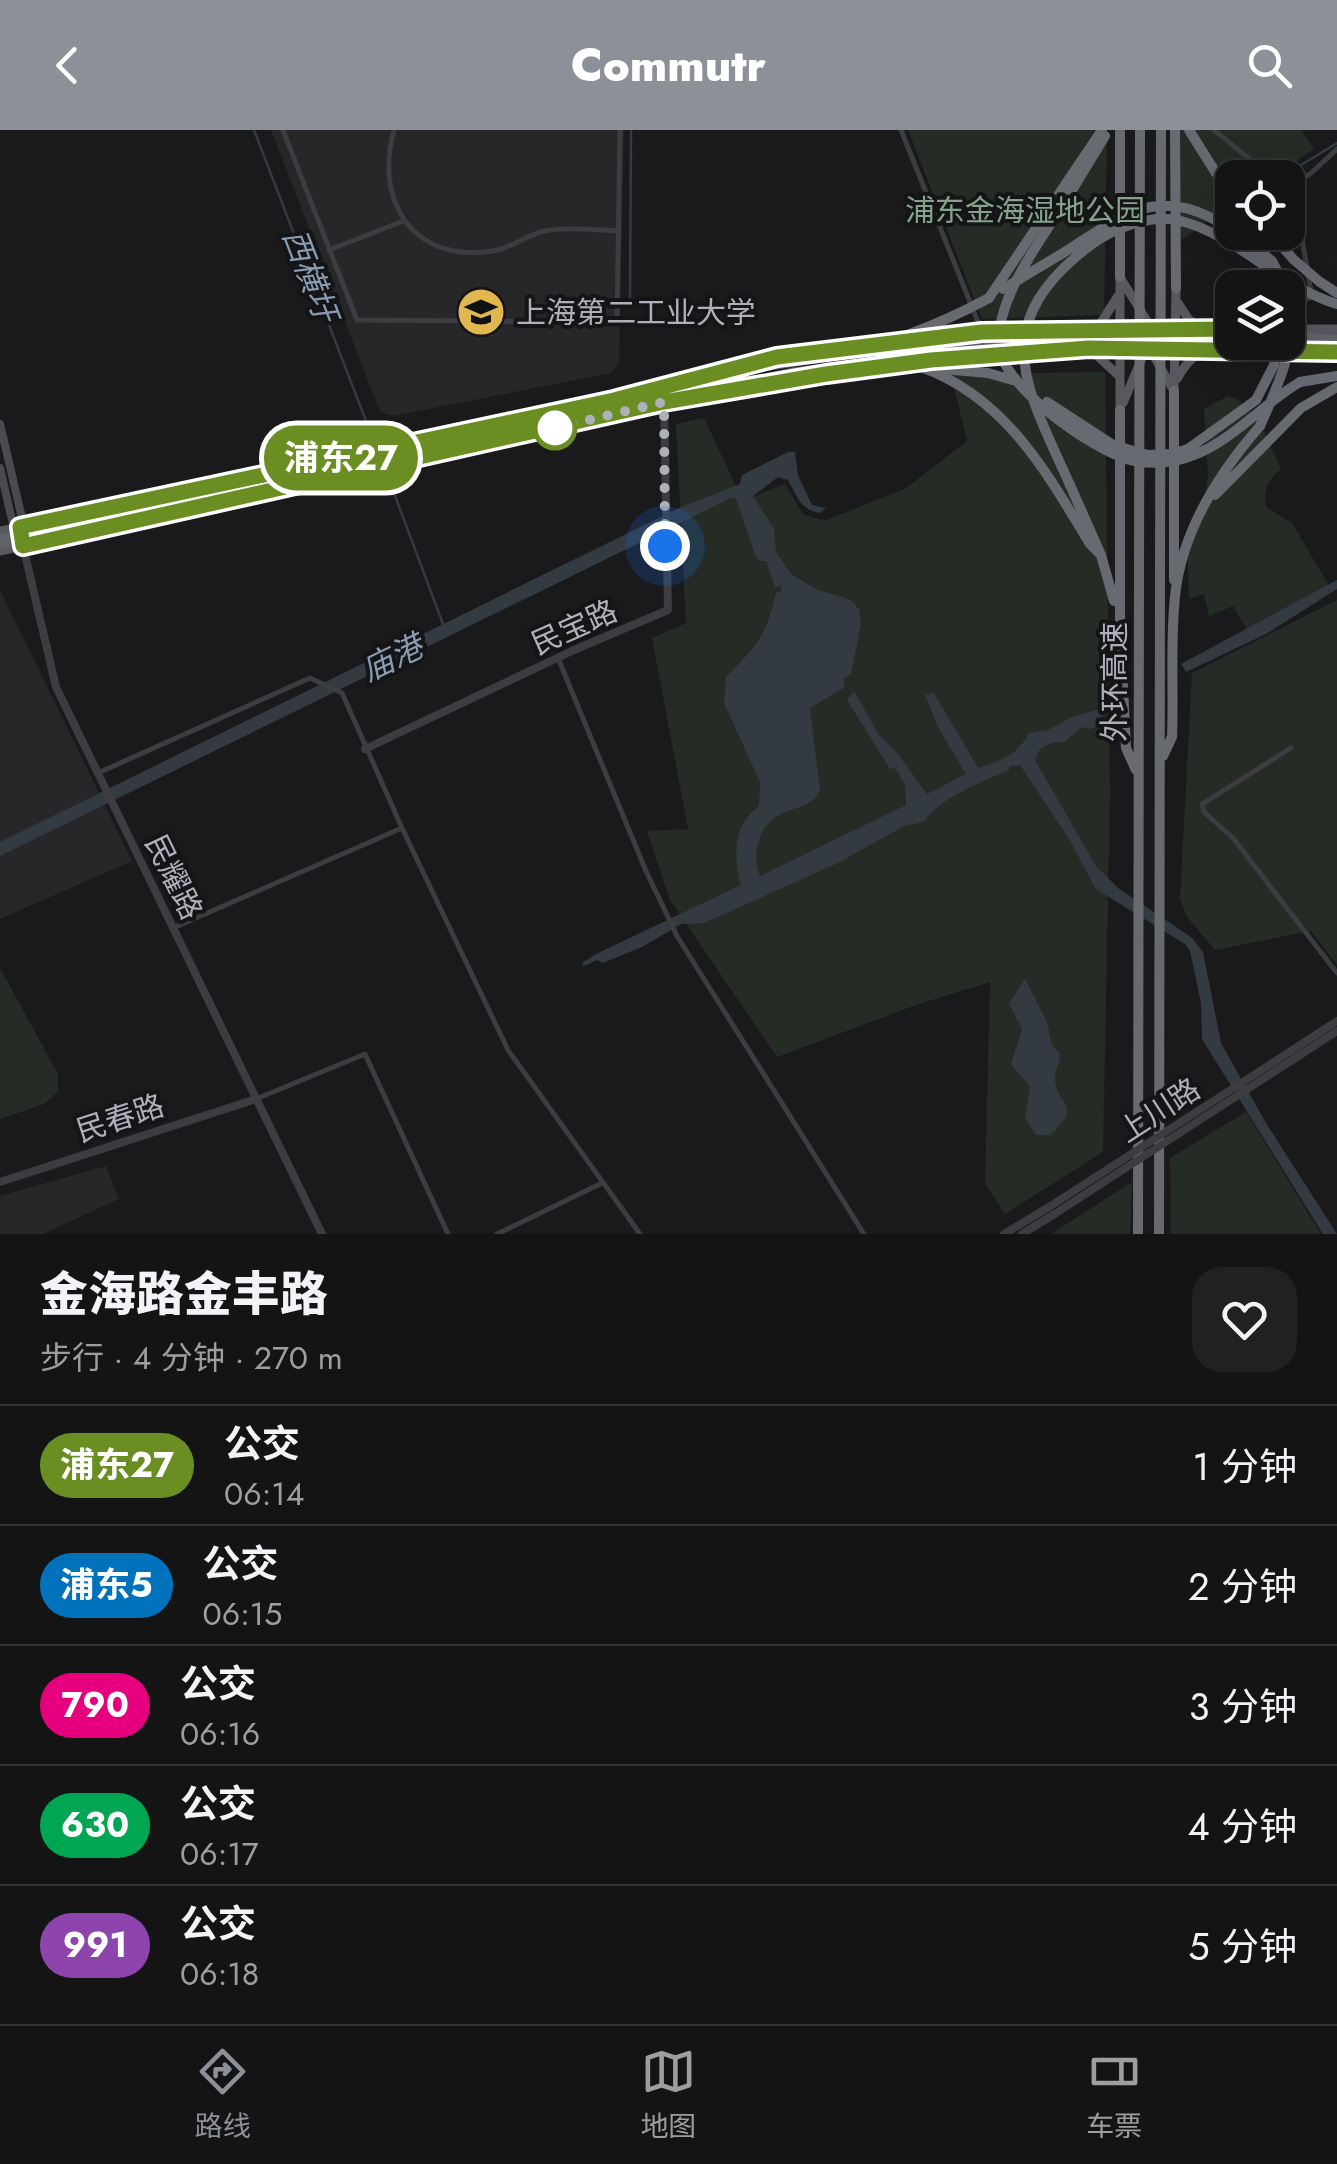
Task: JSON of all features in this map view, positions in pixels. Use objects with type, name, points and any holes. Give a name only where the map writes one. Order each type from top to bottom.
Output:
[{"type":"highway","points":[[989,298],[1104,130]]},
{"type":"highway","points":[[1120,130],[1120,277]]},
{"type":"highway","name":"外环高速","points":[[1138,1234],[1140,130]]},
{"type":"highway","name":"外环高速","points":[[1159,1234],[1161,130]]},
{"type":"highway","points":[[1175,130],[1176,293]]},
{"type":"highway","points":[[1189,130],[1215,170]]},
{"type":"highway","points":[[1060,199],[1014,287],[1004,313],[999,346],[1006,367],[1022,387],[1062,422],[1113,454],[1151,464],[1168,462],[1194,455],[1300,382],[1337,376]]},
{"type":"highway","points":[[0,541],[769,366],[883,346],[943,323],[989,298],[1066,252],[1099,226],[1152,206],[1192,210],[1215,218]]},
{"type":"highway","points":[[1120,626],[1101,554],[1026,380],[1024,341],[1036,298],[1101,237],[1154,220],[1177,220],[1229,242],[1298,288],[1337,304]]},
{"type":"highway","points":[[1176,586],[1186,543],[1230,460],[1260,426],[1284,374],[1294,324],[1289,290],[1272,261],[1258,250]]},
{"type":"highway","points":[[1285,250],[1337,293]]},
{"type":"highway","points":[[824,357],[986,339],[1215,337]]},
{"type":"highway","points":[[1305,340],[1337,345]]},
{"type":"highway","points":[[0,541],[721,386],[870,361],[1041,347],[1337,345]]},
{"type":"highway","points":[[870,361],[966,369],[1007,377],[1114,445],[1148,455],[1188,449],[1247,408],[1265,387],[1275,360]]},
{"type":"highway","points":[[921,367],[945,376],[985,401],[1036,456],[1090,544],[1101,554]]},
{"type":"highway","points":[[1160,761],[1172,737],[1175,386]]},
{"type":"highway","points":[[1207,503],[1301,408],[1337,387]]},
{"type":"highway","points":[[1120,410],[1120,626],[1126,748],[1139,775]]},
{"type":"main road","points":[[1120,277],[1125,329],[1120,410]]},
{"type":"main road","points":[[1120,277],[1157,339],[1173,350]]},
{"type":"main road","points":[[1098,329],[1120,293]]},
{"type":"main road","points":[[1124,349],[1142,339],[1176,293]]},
{"type":"main road","points":[[1175,386],[1176,293]]},
{"type":"main road","points":[[1176,293],[1183,313],[1204,329]]},
{"type":"main road","points":[[1120,410],[1142,358],[1157,339],[1173,328]]},
{"type":"main road","points":[[1125,329],[1142,339],[1175,386]]},
{"type":"main road","points":[[0,541],[20,527],[614,400],[777,357],[982,332],[1215,329]]},
{"type":"main road","points":[[1305,329],[1337,329]]},
{"type":"main road","points":[[1305,346],[1337,345]]},
{"type":"main road","points":[[0,541],[23,546],[664,402],[826,374],[931,360],[1089,348],[1215,349]]},
{"type":"main road","points":[[1089,348],[1120,377]]},
{"type":"main road","points":[[1175,386],[1187,361],[1198,353],[1215,349]]},
{"type":"main road","points":[[0,424],[22,518],[20,527]]},
{"type":"main road","points":[[0,468],[12,520],[20,527]]},
{"type":"main road","name":"民耀路","points":[[20,527],[23,546]]},
{"type":"street","points":[[283,130],[357,320],[617,322],[620,130]]},
{"type":"street","points":[[394,130],[387,170],[396,207],[403,221],[435,246],[493,252],[553,230],[619,230]]},
{"type":"street","points":[[901,130],[982,332]]},
{"type":"street","points":[[1214,130],[1251,160]]},
{"type":"street","points":[[1305,177],[1337,149]]},
{"type":"street","points":[[329,250],[403,221]]},
{"type":"street","points":[[1304,250],[1312,297],[1305,300]]},
{"type":"street","name":"民宝路","points":[[365,748],[668,610],[664,402]]},
{"type":"street","name":"民耀路","points":[[23,546],[56,687],[322,1234]]},
{"type":"street","points":[[558,658],[677,936],[864,1234]]},
{"type":"street","points":[[98,772],[310,678],[342,693],[508,1050],[640,1234]]},
{"type":"street","points":[[1291,748],[1202,804],[1204,812],[1234,838],[1337,972]]},
{"type":"street","points":[[173,928],[402,828]]},
{"type":"street","name":"上川路","points":[[1262,1075],[1337,1021]]},
{"type":"street","name":"上川路","points":[[1022,1234],[1051,1211],[1262,1075],[1337,1031]]},
{"type":"street","points":[[256,1099],[365,1054],[448,1234]]},
{"type":"street","name":"民春路","points":[[0,1182],[256,1099]]},
{"type":"street","points":[[497,1234],[602,1183]]},
{"type":"street","name":"上川路","points":[[1004,1234],[1051,1211]]},
{"type":"shaded area","name":"上海第二工业大学","points":[[271,130],[624,130],[619,363],[611,373],[393,416],[380,412]]},
{"type":"shaded area","points":[[0,590],[132,861],[0,919]]},
{"type":"shaded area","points":[[106,1166],[119,1199],[43,1234],[0,1234],[0,1196]]},
{"type":"green space","name":"浦东金海湿地公园","points":[[908,130],[1107,130],[1104,315],[982,319]]},
{"type":"green space","points":[[1178,130],[1302,130],[1314,149],[1298,160],[1215,160],[1215,217],[1178,242]]},
{"type":"green space","points":[[1105,372],[1110,792],[1103,1152],[1005,1214],[985,1184],[990,982],[777,1057],[670,900],[647,831],[688,829],[652,638],[686,623],[676,424],[704,418],[743,501],[785,484],[803,514],[824,521],[905,489],[967,441],[951,374]]},
{"type":"green space","points":[[1228,396],[1254,416],[1281,468],[1268,486],[1266,507],[1292,523],[1329,586],[1247,630],[1233,606],[1209,616],[1204,594],[1189,599],[1187,529],[1202,523],[1208,474],[1204,409]]},
{"type":"green space","points":[[1337,600],[1337,965],[1311,931],[1215,950],[1187,917],[1180,899],[1192,673]]},
{"type":"green space","points":[[0,968],[58,1074],[58,1092],[44,1104],[0,1119]]},
{"type":"green space","points":[[1246,1112],[1321,1234],[1171,1234],[1170,1158]]},
{"type":"green space","points":[[1132,1182],[1130,1234],[1051,1234]]},
{"type":"water","points":[[795,452],[798,475],[812,505],[826,508],[820,513],[808,509],[788,480],[778,477],[753,496],[774,529],[776,552],[791,574],[818,590],[849,599],[859,609],[861,624],[851,674],[843,679],[845,687],[810,708],[820,791],[810,802],[777,816],[766,826],[757,847],[760,876],[906,805],[905,785],[895,768],[890,769],[847,700],[854,691],[879,735],[927,794],[966,774],[938,727],[925,695],[934,693],[978,768],[1014,752],[1029,733],[1048,730],[1100,709],[1103,720],[1091,729],[1082,727],[1064,742],[1040,749],[1035,760],[1096,866],[1118,888],[1191,937],[1203,952],[1221,1043],[1266,1123],[1337,1234],[1323,1234],[1202,1039],[1201,1003],[1190,951],[1185,944],[1096,889],[1069,839],[1020,765],[1010,766],[1009,770],[951,798],[924,822],[904,826],[838,863],[704,923],[681,924],[644,946],[603,963],[597,960],[584,966],[582,963],[596,954],[741,885],[737,841],[744,822],[759,806],[760,782],[724,703],[726,677],[759,639],[782,585],[775,587],[766,561],[756,557],[736,499],[731,498],[0,856],[0,842],[679,508],[740,484],[742,475]]},
{"type":"water","points":[[1337,580],[1337,589],[1266,634],[1186,672],[1181,664]]},
{"type":"water","points":[[1025,979],[1047,1022],[1052,1045],[1060,1053],[1056,1086],[1067,1110],[1050,1135],[1036,1135],[1025,1118],[1030,1087],[1011,1064],[1022,1029],[1009,1003]]},
{"type":"waterway","name":"西横圩","points":[[254,130],[366,421]]},
{"type":"waterway","points":[[630,306],[631,130]]},
{"type":"waterway","name":"庙港","points":[[1305,163],[1337,143]]},
{"type":"waterway","points":[[391,485],[443,624]]},
{"type":"bus line","name":"浦东27","points":[[1215,329],[982,332],[777,357],[614,400],[20,527],[23,546],[664,402],[826,374],[931,360],[1089,348],[1215,349]]},
{"type":"bus line","name":"浦东27","points":[[1305,351],[1337,352]]},
{"type":"place","name":"上海第二工业大学","points":[[481,312]]},
{"type":"route","points":[[555,428],[664,402],[665,546]]}]
